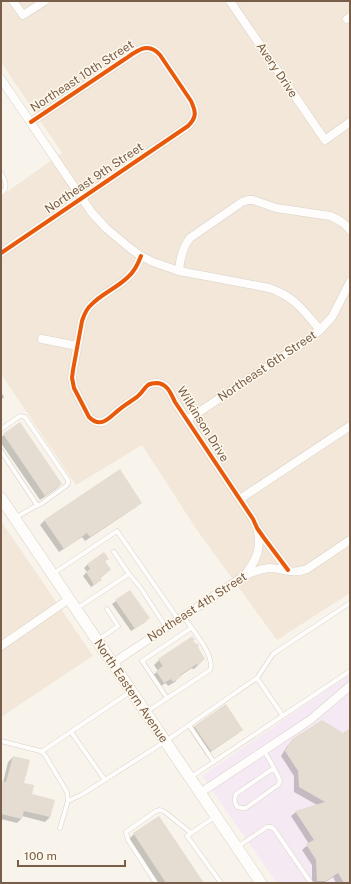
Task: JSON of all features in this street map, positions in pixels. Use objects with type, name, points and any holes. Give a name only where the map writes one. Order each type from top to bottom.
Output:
[{"type":"main road","name":"North Eastern Avenue","points":[[1,498],[132,690],[237,847],[258,882]]},
{"type":"street","points":[[13,1],[23,15],[45,1]]},
{"type":"street","name":"Avery Drive","points":[[230,1],[325,140],[350,122]]},
{"type":"street","name":"Northeast 9th Street","points":[[1,253],[188,126],[193,121],[195,117],[194,107],[191,101],[160,55],[154,50],[145,48]]},
{"type":"street","name":"Northeast 10th Street","points":[[31,122],[125,59],[145,48]]},
{"type":"street","points":[[1,79],[92,213],[126,246],[153,262],[179,271],[269,288],[280,292],[295,302],[320,330]]},
{"type":"street","points":[[179,271],[180,258],[186,242],[242,202],[248,200],[259,201],[276,208],[330,216],[344,222],[350,230]]},
{"type":"street","name":"Wilkinson Drive","points":[[141,256],[137,266],[130,276],[91,304],[84,314],[73,370],[72,383],[74,388],[89,417],[93,421],[104,422],[136,397],[147,386],[159,383],[167,387],[175,402],[253,519],[257,528],[288,570]]},
{"type":"street","name":"Northeast 6th Street","points":[[187,420],[306,341],[320,330],[332,317],[350,282]]},
{"type":"street","points":[[42,339],[77,346]]},
{"type":"street","points":[[240,499],[350,426]]},
{"type":"street","points":[[244,576],[258,553],[259,538],[257,528]]},
{"type":"street","name":"Northeast 4th Street","points":[[113,663],[180,617],[244,576],[262,569],[274,568],[294,572],[307,569],[350,540]]},
{"type":"street","points":[[1,646],[69,599]]},
{"type":"street","points":[[200,793],[310,720],[350,686]]},
{"type":"lane","points":[[1,173],[5,179],[6,186],[4,191],[1,193]]},
{"type":"lane","points":[[1,429],[20,416],[25,417],[68,480],[66,486],[41,504],[15,518]]},
{"type":"lane","points":[[1,451],[37,505]]},
{"type":"lane","points":[[52,574],[118,531],[180,617],[191,628],[207,650],[212,666],[210,670],[146,712]]},
{"type":"lane","points":[[114,552],[140,587],[166,627]]},
{"type":"lane","points":[[76,609],[129,574]]},
{"type":"lane","points":[[68,801],[81,796],[166,741],[257,678],[273,654],[350,603]]},
{"type":"lane","points":[[98,641],[118,626],[107,609]]},
{"type":"lane","points":[[168,698],[142,661],[191,628]]},
{"type":"lane","points":[[190,778],[350,671]]},
{"type":"lane","points":[[257,678],[283,716]]},
{"type":"lane","points":[[41,752],[132,690]]},
{"type":"lane","points":[[189,725],[214,762]]},
{"type":"lane","points":[[71,732],[105,780]]},
{"type":"lane","points":[[1,741],[41,752],[45,756],[67,792],[68,801],[60,828]]},
{"type":"lane","points":[[264,751],[274,768],[280,781],[278,785],[246,808],[237,807],[234,802],[234,797],[236,794],[274,768]]},
{"type":"lane","points":[[156,883],[128,840],[126,832],[156,811],[160,810],[165,812],[191,833]]},
{"type":"lane","points":[[216,816],[187,836],[221,883]]},
{"type":"lane","points":[[237,847],[267,827],[271,827],[311,883]]},
{"type":"shaded area","points":[[1,1],[350,1],[350,593],[277,640],[197,530],[142,445],[76,485],[1,374],[1,196],[62,153],[1,62]]},
{"type":"shaded area","points":[[1,521],[93,656],[1,717]]},
{"type":"shaded area","points":[[350,674],[350,883],[277,883],[202,776]]},
{"type":"building","points":[[20,422],[62,484],[45,496],[3,434]]},
{"type":"building","points":[[120,469],[142,503],[90,537],[87,533],[64,549],[44,520]]},
{"type":"building","points":[[104,552],[109,559],[105,561],[111,570],[100,577],[102,580],[94,585],[86,572],[90,569],[87,564]]},
{"type":"building","points":[[130,590],[150,618],[135,629],[115,600]]},
{"type":"building","points":[[193,637],[195,640],[193,641],[199,646],[198,647],[205,659],[199,663],[200,664],[198,666],[197,664],[180,675],[181,677],[173,682],[171,679],[164,683],[156,671],[163,666],[158,659]]},
{"type":"building","points":[[226,704],[243,730],[211,751],[194,726]]},
{"type":"building","points":[[322,720],[343,733],[350,728],[350,883],[344,883],[338,873],[326,881],[317,881],[316,860],[306,844],[314,840],[295,811],[325,802],[299,787],[298,771],[285,751],[292,739]]},
{"type":"building","points":[[13,756],[30,760],[24,783],[34,785],[32,794],[55,800],[50,817],[24,811],[22,819],[1,814],[1,781],[6,782]]},
{"type":"building","points":[[159,816],[204,883],[166,883],[133,833]]},
{"type":"cycle path","points":[[1,253],[188,126],[193,120],[195,111],[191,101],[160,55],[156,51],[147,48],[134,53],[31,122]]},
{"type":"cycle path","points":[[141,256],[130,275],[124,281],[95,301],[85,312],[73,370],[72,378],[74,388],[89,417],[94,421],[102,422],[138,396],[149,384],[157,383],[164,385],[253,519],[257,528],[288,570]]}]
